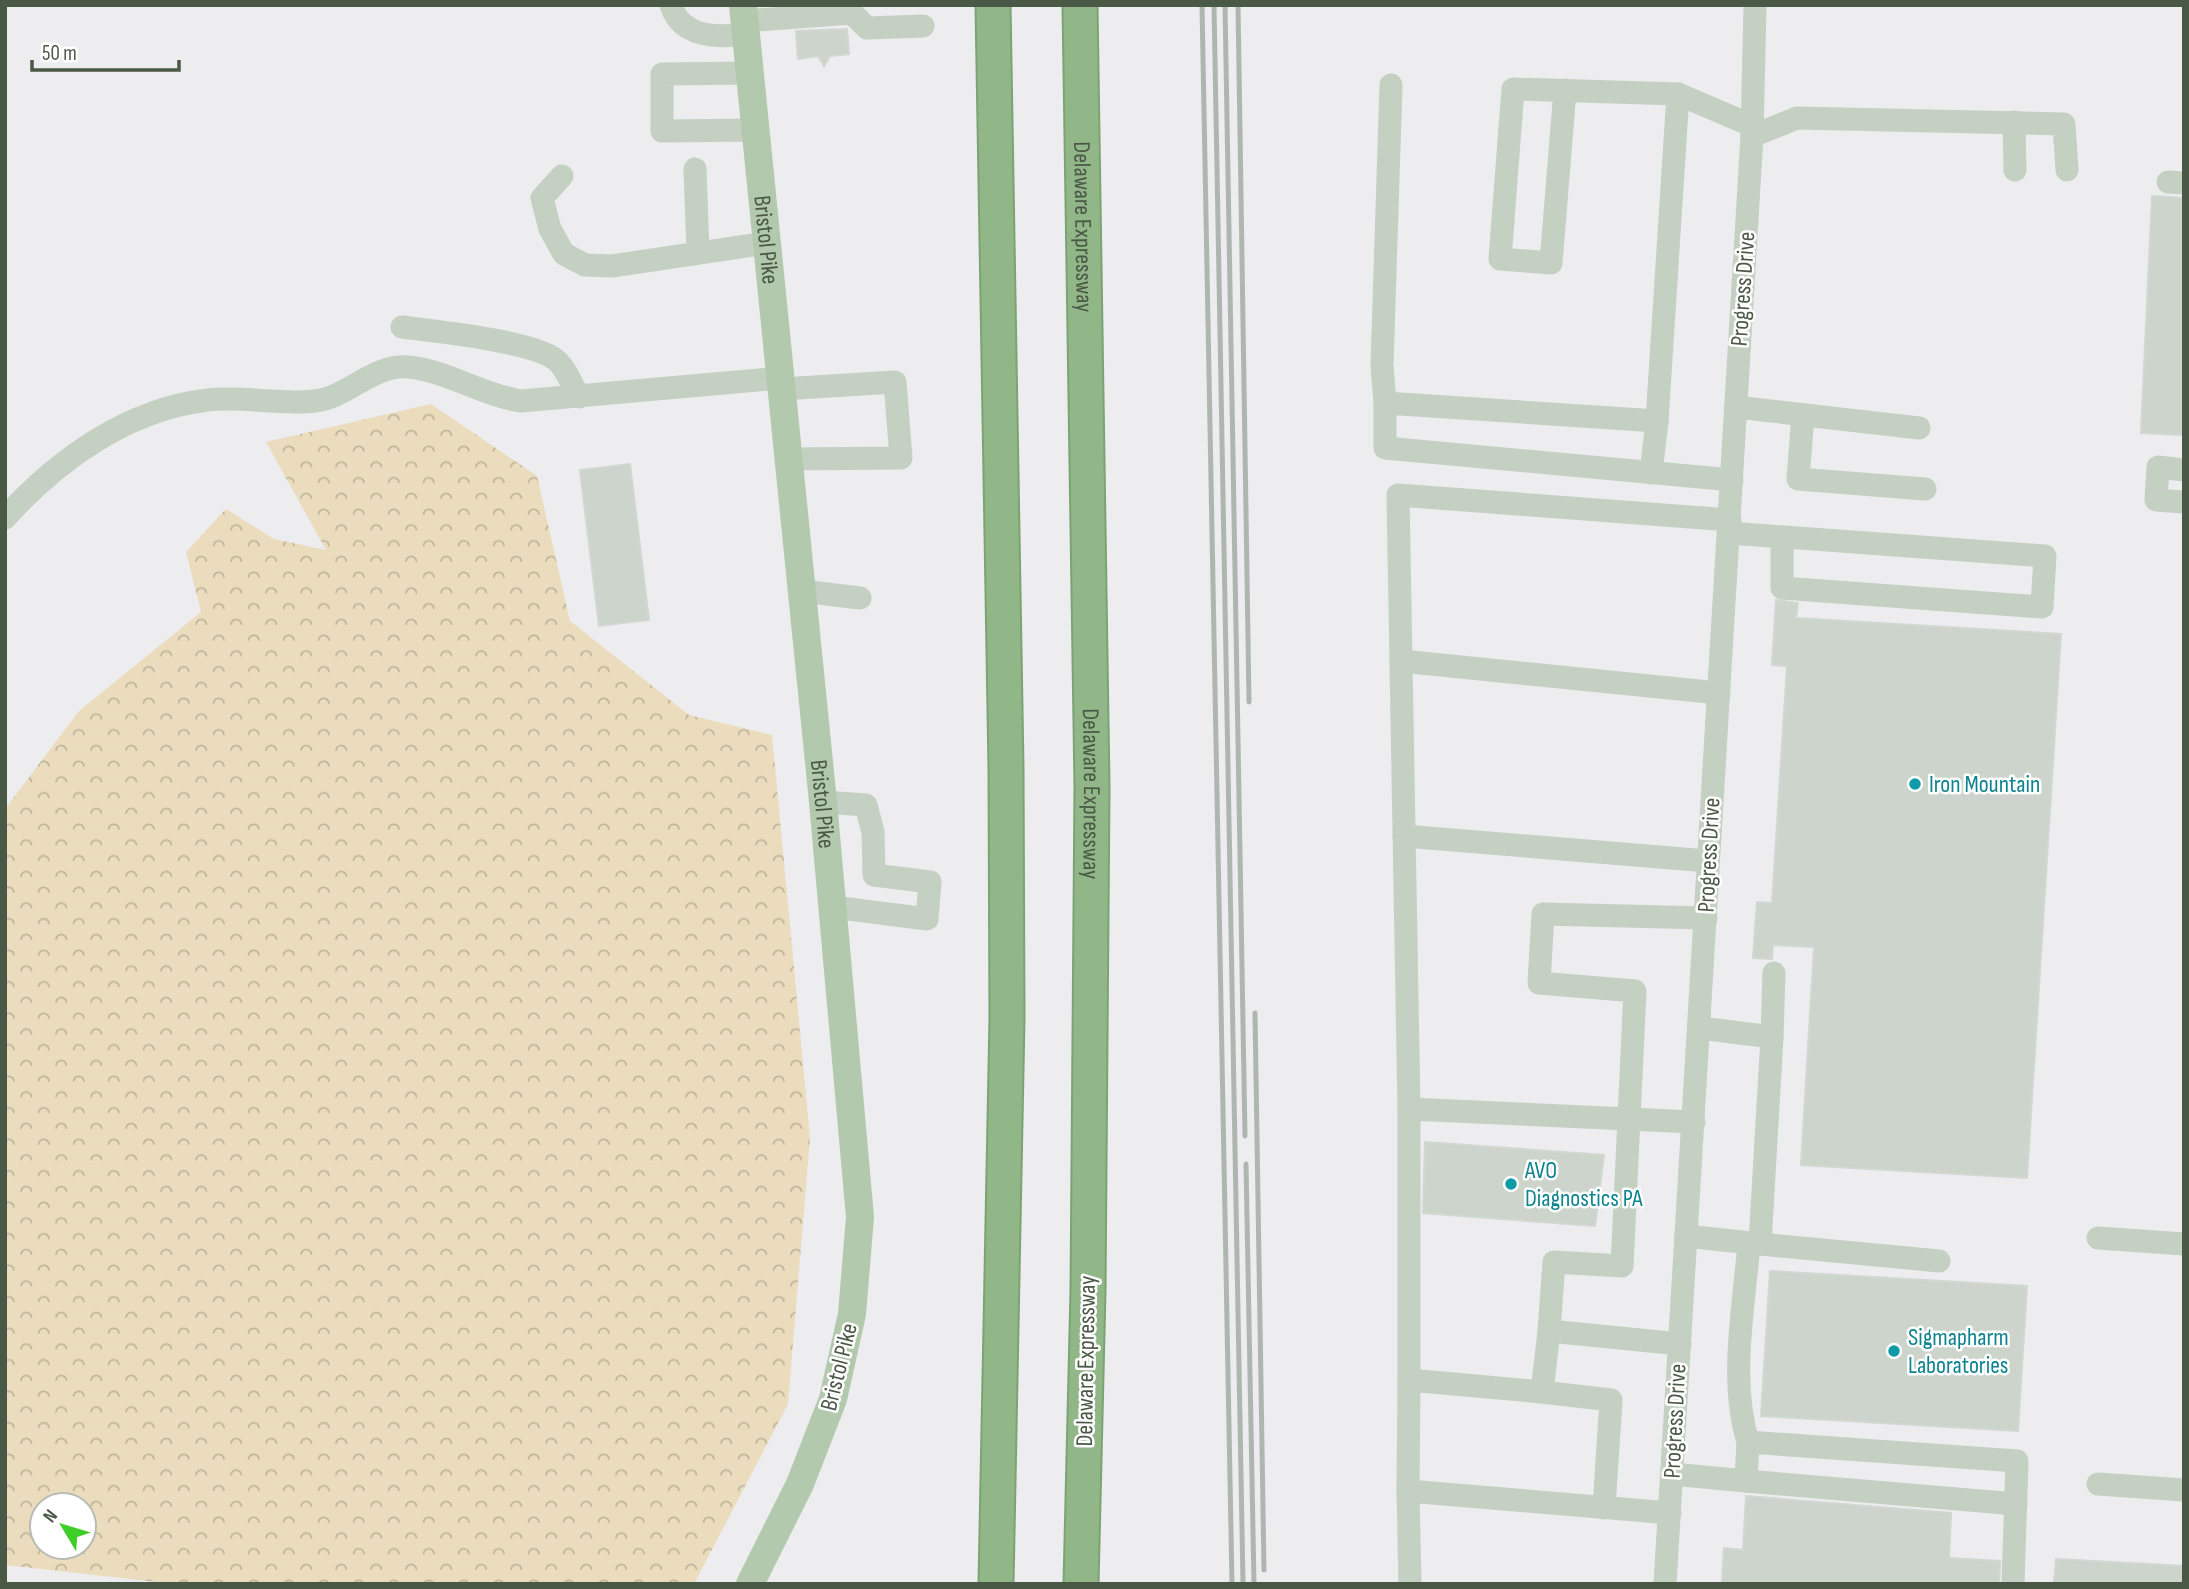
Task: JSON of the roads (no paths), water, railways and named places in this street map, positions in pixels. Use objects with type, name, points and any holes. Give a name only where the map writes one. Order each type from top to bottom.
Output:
[{"type":"highway","points":[[993,5],[1007,963],[996,1584]]},
{"type":"highway","name":"Delaware Expressway","points":[[1080,5],[1092,787],[1088,1291],[1081,1584]]},
{"type":"main road","name":"Bristol Pike","points":[[744,20],[823,802],[860,1217],[856,1279],[841,1371],[823,1427],[800,1484],[750,1584]]},
{"type":"street","points":[[671,5],[674,16],[686,28],[701,34],[723,37],[744,20],[852,13],[867,28],[923,26]]},
{"type":"street","name":"Progress Drive","points":[[1665,1584],[1752,131],[1755,5]]},
{"type":"street","points":[[750,73],[662,74],[662,131],[756,130]]},
{"type":"street","points":[[1391,85],[1382,365],[1385,448],[1732,480]]},
{"type":"street","points":[[1565,90],[1551,263],[1500,259],[1513,89],[1565,90],[1678,93],[1752,131],[1797,118],[2064,124],[2067,170]]},
{"type":"street","points":[[1651,472],[1657,421],[1678,93]]},
{"type":"street","points":[[2014,122],[2015,170]]},
{"type":"street","points":[[695,169],[698,253]]},
{"type":"street","points":[[562,176],[542,198],[550,229],[564,254],[585,265],[612,266],[767,243]]},
{"type":"street","points":[[402,327],[468,335],[546,352],[559,362],[579,397]]},
{"type":"street","points":[[5,518],[43,479],[79,452],[132,422],[188,403],[229,399],[313,401],[338,394],[379,371],[409,368],[504,398],[539,401],[631,392],[781,383],[895,382],[901,458],[789,459]]},
{"type":"street","points":[[1385,403],[1657,421]]},
{"type":"street","points":[[1736,407],[1919,428]]},
{"type":"street","points":[[1803,415],[1798,479],[1925,489]]},
{"type":"street","points":[[2184,470],[2158,467],[2156,500],[2184,502]]},
{"type":"street","points":[[1410,1584],[1409,1110],[1398,495],[1729,526],[1782,537],[2045,556],[2042,607],[1782,588],[1782,537]]},
{"type":"street","points":[[802,591],[860,598]]},
{"type":"street","points":[[1401,661],[1719,693]]},
{"type":"street","points":[[823,802],[866,805],[873,832],[874,875],[930,882],[927,919],[833,906]]},
{"type":"street","points":[[1404,836],[1708,861]]},
{"type":"street","points":[[1542,1392],[1554,1262],[1622,1266],[1635,991],[1539,983],[1543,914],[1706,918]]},
{"type":"street","points":[[1746,1481],[1748,1442],[1741,1418],[1739,1378],[1772,1037],[1774,973]]},
{"type":"street","points":[[1700,1028],[1772,1037]]},
{"type":"street","points":[[1409,1110],[1693,1122]]},
{"type":"street","points":[[1686,1236],[1939,1261]]},
{"type":"street","points":[[2098,1238],[2184,1244]]},
{"type":"street","points":[[1549,1331],[1680,1344]]},
{"type":"street","points":[[1409,1380],[1611,1400],[1604,1508]]},
{"type":"street","points":[[1748,1442],[2017,1461],[2013,1584]]},
{"type":"street","points":[[1672,1474],[2016,1504]]},
{"type":"street","points":[[2098,1484],[2184,1490]]},
{"type":"street","points":[[1409,1491],[1670,1513]]},
{"type":"railway","points":[[1202,5],[1232,1584]]},
{"type":"railway","points":[[1214,5],[1243,1584]]},
{"type":"railway","points":[[1225,5],[1245,1136]]},
{"type":"railway","points":[[1238,5],[1249,702]]},
{"type":"railway","points":[[1255,1013],[1264,1570]]},
{"type":"railway","points":[[1246,1164],[1254,1584]]},
{"type":"place","name":"Iron Mountain","points":[[1915,784]]},
{"type":"place","name":"AVO Diagnostics PA","points":[[1511,1184]]},
{"type":"place","name":"Sigmapharm Laboratories","points":[[1894,1351]]}]
